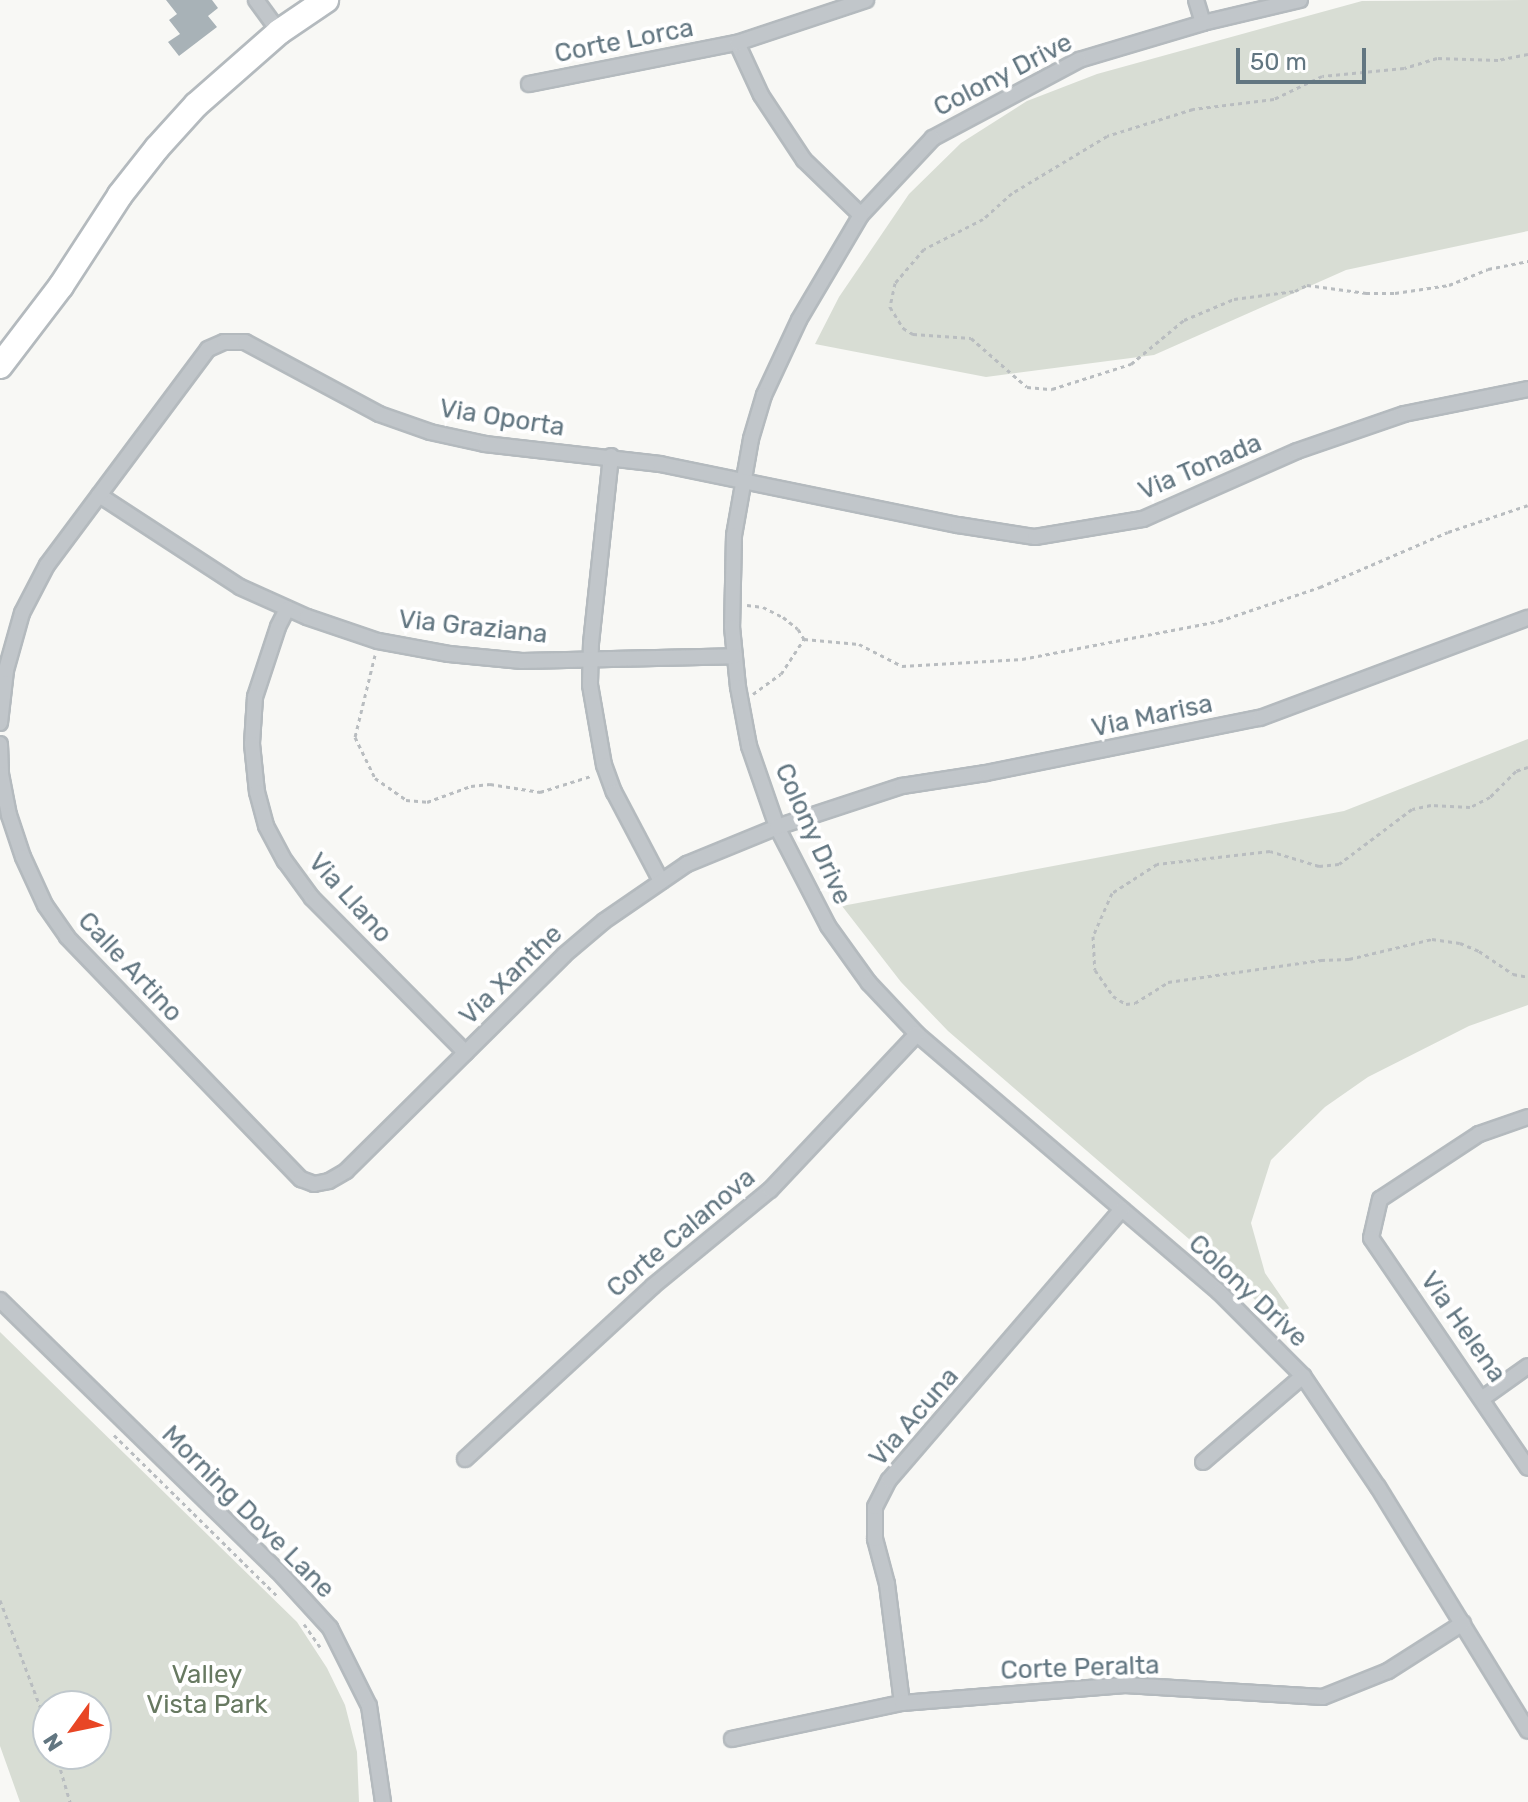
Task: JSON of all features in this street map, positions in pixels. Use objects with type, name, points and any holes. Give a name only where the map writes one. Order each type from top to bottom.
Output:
[{"type":"main road","points":[[0,366],[61,286],[120,195],[157,148],[196,105],[279,32],[326,0]]},
{"type":"street","points":[[256,0],[279,32]]},
{"type":"street","name":"Corte Lorca","points":[[529,84],[737,43],[866,0]]},
{"type":"street","points":[[1196,0],[1203,23]]},
{"type":"street","name":"Colony Drive","points":[[1300,0],[1203,23],[1079,60],[933,138],[861,215],[799,320],[778,363],[751,439],[734,535],[732,603],[735,656],[749,746],[777,827],[828,926],[869,983],[917,1034],[1260,1330],[1303,1376],[1378,1487],[1528,1731]]},
{"type":"street","points":[[737,43],[761,95],[804,160],[861,215]]},
{"type":"street","name":"Via Oporta","points":[[99,495],[208,349],[224,342],[245,342],[379,414],[430,432],[485,444],[611,456],[743,483]]},
{"type":"street","name":"Via Tonada","points":[[743,483],[1035,537],[1143,519],[1297,451],[1404,414],[1528,389]]},
{"type":"street","points":[[611,456],[591,661],[595,723],[606,769],[630,826],[661,881]]},
{"type":"street","points":[[0,723],[6,670],[22,613],[47,565],[99,495]]},
{"type":"street","name":"Via Graziana","points":[[99,495],[240,587],[287,609],[378,641],[449,654],[522,661],[735,656]]},
{"type":"street","name":"Via Llano","points":[[287,609],[255,697],[252,744],[257,792],[266,826],[285,861],[312,898],[466,1053]]},
{"type":"street","name":"Via Marisa","points":[[777,827],[902,786],[986,773],[1260,718],[1528,618]]},
{"type":"street","name":"Calle Artino","points":[[0,744],[9,815],[23,857],[45,905],[67,937],[301,1179]]},
{"type":"street","name":"Via Xanthe","points":[[301,1179],[314,1184],[329,1181],[346,1171],[564,955],[604,921],[687,864],[777,827]]},
{"type":"street","name":"Corte Calanova","points":[[465,1459],[662,1278],[770,1190],[917,1034]]},
{"type":"street","name":"Via Helena","points":[[1528,1117],[1479,1134],[1380,1199],[1371,1238],[1528,1468]]},
{"type":"street","name":"Via Acuna","points":[[902,1703],[887,1584],[875,1539],[875,1507],[889,1480],[1122,1209]]},
{"type":"street","name":"Morning Dove Lane","points":[[0,1300],[277,1570],[330,1628],[369,1706],[383,1802]]},
{"type":"street","points":[[1483,1398],[1528,1366]]},
{"type":"street","points":[[1203,1462],[1303,1376]]},
{"type":"street","name":"Corte Peralta","points":[[732,1739],[902,1703],[1125,1685],[1323,1697],[1388,1671],[1463,1623]]},
{"type":"path","points":[[1528,54],[1498,60],[1437,58],[1404,68],[1322,76],[1274,99],[1193,109],[1107,136],[1012,193],[983,219],[924,249],[895,283],[890,307],[903,328],[913,334],[971,338],[1027,387],[1052,389],[1131,364],[1184,320],[1234,299],[1295,291],[1307,285],[1366,293],[1395,293],[1449,285],[1488,269],[1528,261]]},
{"type":"path","points":[[804,639],[859,644],[902,666],[948,666],[1022,659],[1233,617],[1320,587],[1448,532],[1528,505]]},
{"type":"path","points":[[732,603],[763,607],[798,629],[804,639]]},
{"type":"path","points":[[741,700],[762,690],[781,674],[804,639]]},
{"type":"path","points":[[378,641],[355,737],[375,778],[406,800],[427,802],[471,786],[490,784],[522,791],[549,790],[606,769]]},
{"type":"path","points":[[1528,767],[1516,771],[1490,797],[1470,807],[1431,805],[1412,809],[1339,864],[1319,866],[1270,851],[1157,864],[1112,893],[1093,936],[1095,970],[1113,996],[1126,1004],[1135,1003],[1168,982],[1321,960],[1349,959],[1432,939],[1460,943],[1513,974],[1528,977]]},
{"type":"path","points":[[110,1432],[287,1605]]},
{"type":"path","points":[[0,1600],[34,1690]]},
{"type":"path","points":[[298,1616],[321,1648]]},
{"type":"path","points":[[61,1770],[70,1802]]},
{"type":"green space","points":[[1528,0],[1528,231],[1346,270],[1154,355],[986,377],[815,344],[839,297],[909,194],[961,143],[1027,101],[1097,74],[1362,1]]},
{"type":"green space","points":[[1528,739],[1528,1005],[1469,1026],[1368,1077],[1325,1107],[1271,1160],[1251,1223],[1265,1273],[1289,1308],[1276,1320],[1218,1264],[948,1031],[901,982],[842,906],[1344,811]]},
{"type":"green space","name":"Valley Vista Park","points":[[0,1332],[297,1622],[327,1668],[345,1705],[357,1752],[359,1802],[20,1802],[0,1746]]},
{"type":"building","points":[[166,0],[212,0],[218,8],[208,16],[217,27],[179,56],[168,42],[180,34],[169,20],[177,14]]}]
